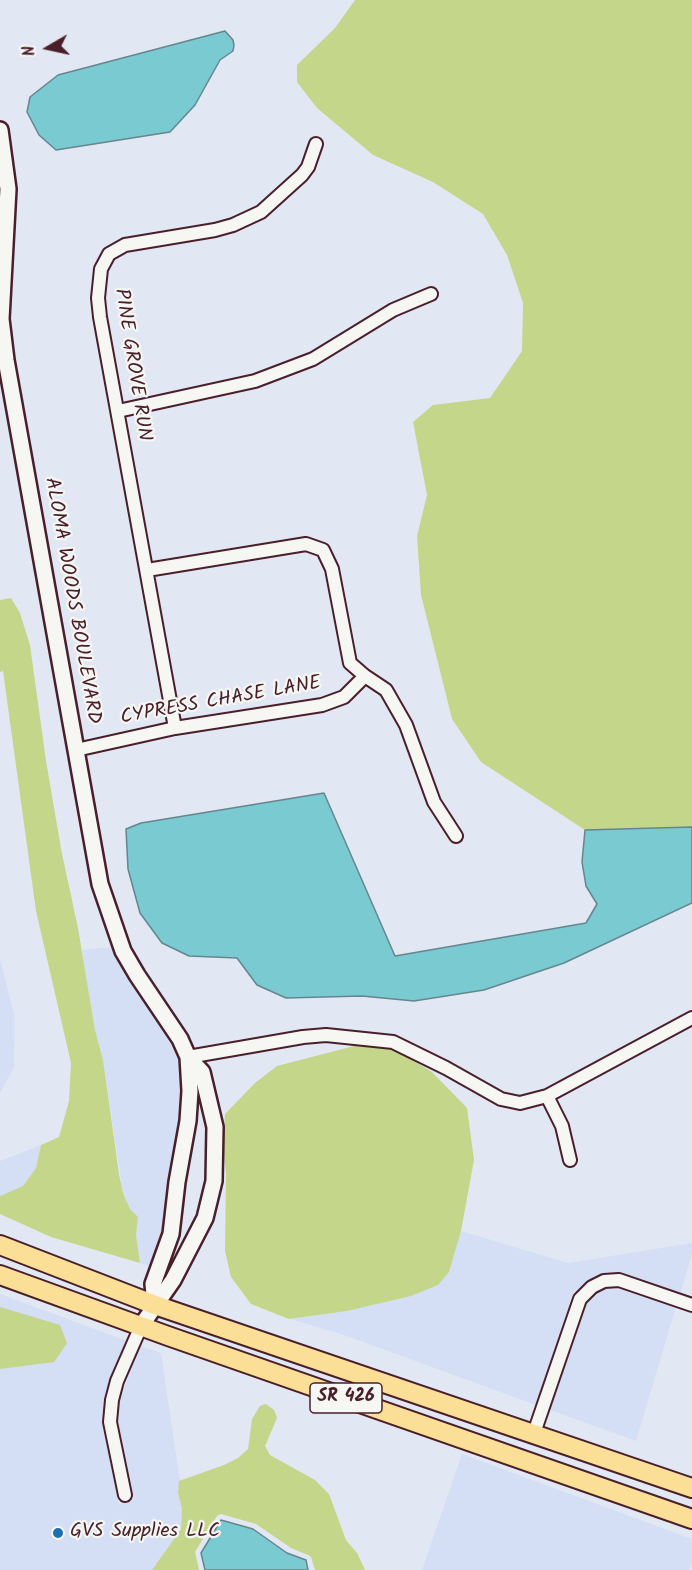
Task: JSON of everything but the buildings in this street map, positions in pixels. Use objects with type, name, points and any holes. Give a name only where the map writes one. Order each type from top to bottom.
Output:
[{"type":"main road","name":"SR 426","points":[[0,1245],[154,1305],[692,1488]]},
{"type":"main road","name":"SR 426","points":[[0,1275],[692,1519]]},
{"type":"street","name":"ALOMA WOODS BOULEVARD","points":[[0,130],[8,189],[0,319],[100,884],[123,951],[180,1039],[188,1057],[202,1072],[215,1127],[214,1181],[205,1218],[173,1280],[141,1326]]},
{"type":"street","name":"PINE GROVE RUN","points":[[175,728],[98,298],[101,269],[109,254],[125,245],[224,228],[261,212],[302,176],[308,167],[316,144]]},
{"type":"street","points":[[118,411],[255,381],[313,359],[393,310],[431,294]]},
{"type":"street","points":[[147,570],[306,544],[323,550],[332,569],[350,663],[386,690],[406,725],[434,802],[456,836]]},
{"type":"street","name":"CYPRESS CHASE LANE","points":[[76,750],[175,728],[322,705],[344,696],[365,676]]},
{"type":"street","points":[[188,1057],[303,1036],[326,1035],[393,1042],[501,1099],[520,1103],[547,1096],[691,1021]]},
{"type":"street","name":"ALOMA WOODS BOULEVARD","points":[[154,1305],[153,1284],[171,1234],[178,1172],[188,1120],[190,1091],[188,1057]]},
{"type":"street","points":[[547,1096],[562,1126],[570,1160]]},
{"type":"street","points":[[534,1433],[580,1299],[592,1287],[604,1281],[620,1280],[692,1305]]},
{"type":"street","points":[[125,1495],[110,1422],[112,1400],[117,1381],[141,1326]]},
{"type":"shaded area","points":[[113,947],[130,978],[173,1042],[181,1059],[183,1092],[180,1120],[169,1181],[164,1233],[152,1267],[140,1263],[136,1235],[138,1218],[130,1209],[123,1193],[103,1060],[95,1030],[82,950]]},
{"type":"shaded area","points":[[0,959],[15,1018],[14,1067],[0,1093]]},
{"type":"shaded area","points":[[41,1145],[36,1168],[23,1186],[0,1196],[0,1161]]},
{"type":"shaded area","points":[[461,1231],[568,1263],[692,1243],[692,1254],[680,1294],[619,1273],[601,1275],[588,1281],[578,1292],[575,1291],[570,1300],[572,1302],[536,1405],[344,1335],[290,1319],[347,1311],[411,1296],[437,1285],[449,1272]]},
{"type":"shaded area","points":[[618,1287],[676,1307],[636,1441],[550,1410],[587,1302],[597,1292],[606,1288]]},
{"type":"shaded area","points":[[0,1294],[127,1341],[104,1398],[102,1422],[119,1504],[134,1500],[118,1421],[119,1401],[141,1346],[161,1353],[180,1481],[178,1493],[182,1509],[181,1529],[152,1570],[0,1570]]},
{"type":"shaded area","points":[[462,1454],[692,1539],[692,1562],[689,1570],[422,1570]]},
{"type":"green space","points":[[355,0],[692,0],[692,827],[585,830],[481,762],[452,719],[421,595],[417,536],[427,495],[413,422],[433,405],[490,398],[522,351],[523,303],[507,255],[483,214],[433,182],[373,155],[317,108],[297,82],[297,65],[335,28]]},
{"type":"green space","points":[[11,598],[20,613],[30,645],[46,761],[95,1030],[103,1060],[119,1174],[123,1193],[130,1209],[138,1217],[136,1235],[140,1263],[51,1237],[0,1214],[0,1196],[23,1186],[36,1168],[41,1145],[59,1137],[69,1101],[71,1063],[36,911],[3,671],[0,672],[0,600]]},
{"type":"green space","points":[[358,1045],[395,1050],[409,1058],[432,1072],[467,1108],[474,1160],[461,1231],[449,1272],[438,1285],[411,1296],[347,1311],[289,1319],[251,1304],[231,1277],[225,1251],[226,1174],[223,1144],[225,1114],[255,1083],[277,1066]]},
{"type":"green space","points":[[0,1307],[60,1325],[67,1343],[54,1362],[0,1369]]},
{"type":"green space","points":[[266,1404],[274,1410],[277,1418],[265,1446],[270,1455],[315,1480],[329,1494],[346,1540],[357,1553],[365,1570],[315,1570],[311,1557],[291,1548],[256,1524],[221,1514],[217,1516],[195,1552],[199,1570],[152,1570],[181,1529],[182,1509],[178,1493],[179,1481],[238,1458],[248,1449],[252,1419],[260,1406]]},
{"type":"water","points":[[225,31],[233,40],[233,51],[220,60],[195,105],[170,132],[56,150],[39,135],[27,112],[30,97],[58,75]]},
{"type":"water","points":[[324,793],[395,956],[586,923],[597,904],[586,886],[582,862],[585,830],[692,827],[692,903],[564,963],[484,990],[414,1001],[362,996],[286,998],[257,985],[237,958],[189,956],[162,943],[140,913],[128,869],[126,829],[141,823]]},
{"type":"water","points":[[221,1520],[253,1529],[287,1553],[306,1560],[308,1570],[205,1570],[201,1553]]},
{"type":"place","name":"GVS Supplies LLC","points":[[58,1533]]}]
